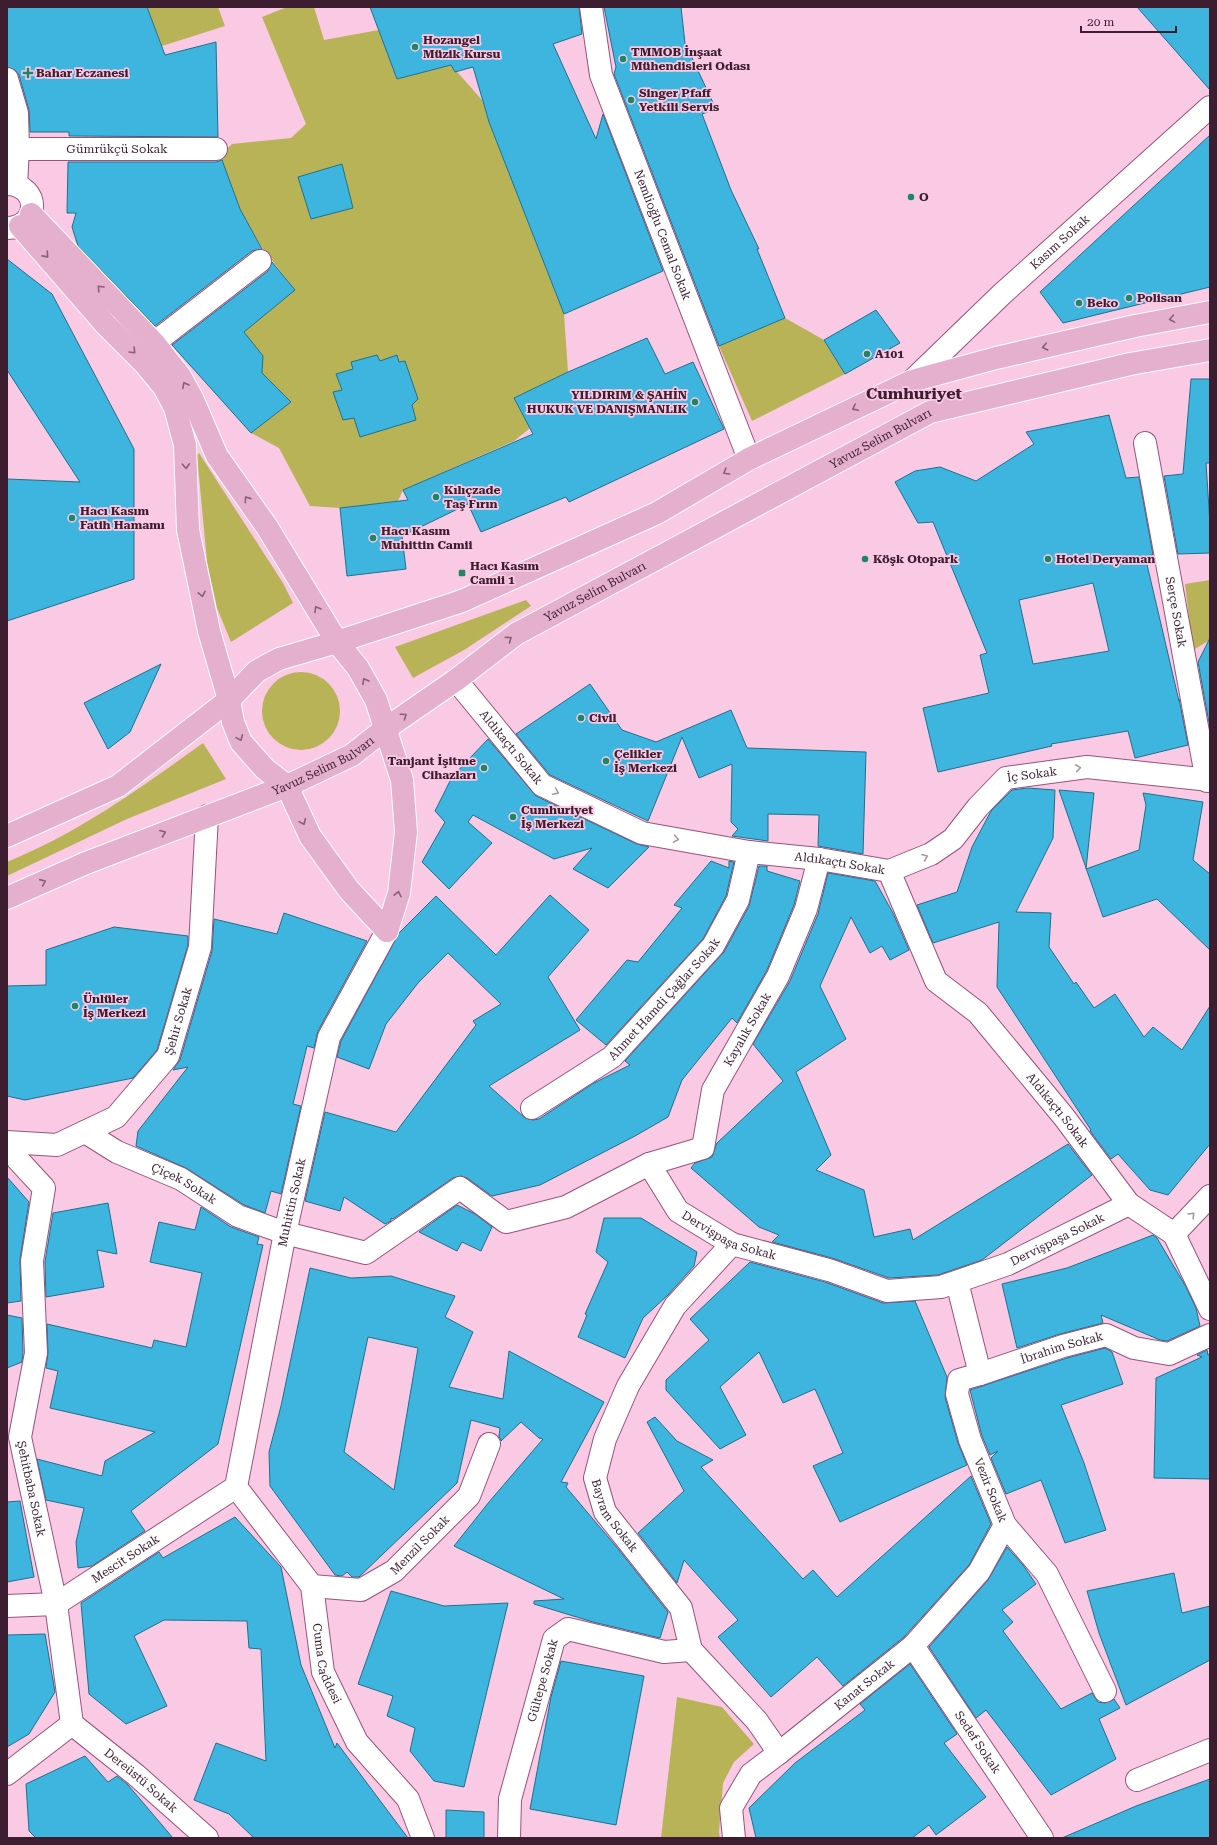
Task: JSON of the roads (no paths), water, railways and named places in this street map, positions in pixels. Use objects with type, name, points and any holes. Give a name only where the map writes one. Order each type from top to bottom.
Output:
[{"type":"main road","points":[[19,223],[154,343],[180,376],[193,400],[217,456],[267,527],[337,642],[358,668],[376,700],[402,780],[406,832],[399,893],[387,931],[349,890],[310,836],[287,786],[265,769],[241,742],[233,722],[229,700],[209,631],[188,530],[185,445],[175,408],[164,387],[145,364],[106,325],[19,223]]},
{"type":"main road","points":[[7,836],[118,786],[229,700],[257,671],[279,659],[337,642],[462,601],[656,513],[749,459],[912,381],[1011,354],[1135,326],[1210,312]]},
{"type":"main road","name":"Yavuz Selim Bulvarı","points":[[7,898],[86,863],[287,786],[352,755],[456,680],[516,634],[930,412],[1130,364],[1210,350]]},
{"type":"street","name":"Nemlioğlu Cemal Sokak","points":[[590,7],[601,75],[749,459]]},
{"type":"street","points":[[7,79],[17,113],[18,149],[12,184],[23,188],[32,200],[19,223]]},
{"type":"street","name":"Kasım Sokak","points":[[912,381],[1002,294],[1210,106]]},
{"type":"street","name":"Gümrükçü Sokak","points":[[18,149],[216,149]]},
{"type":"street","points":[[154,343],[260,261]]},
{"type":"street","points":[[185,445],[209,438]]},
{"type":"street","name":"Serçe Sokak","points":[[1145,443],[1209,781]]},
{"type":"street","name":"Aldıkaçtı Sokak","points":[[456,680],[542,785],[642,833],[749,852],[819,859],[889,871],[936,981],[978,1013],[1064,1117],[1129,1204],[1174,1234]]},
{"type":"street","name":"İç Sokak","points":[[889,871],[931,854],[953,839],[978,807],[1006,778],[1086,767],[1209,781]]},
{"type":"street","name":"Şehir Sokak","points":[[7,1142],[57,1145],[116,1117],[168,1056],[200,947],[207,816]]},
{"type":"street","name":"Ahmet Hamdi Çağlar Sokak","points":[[532,1108],[612,1057],[713,946],[738,900],[749,852]]},
{"type":"street","name":"Kayalık Sokak","points":[[648,1164],[703,1148],[713,1090],[778,976],[806,909],[819,859]]},
{"type":"street","name":"Muhittin Sokak","points":[[236,1487],[285,1233],[329,1037],[387,931]]},
{"type":"street","name":"Çiçek Sokak","points":[[85,1132],[117,1152],[181,1179],[238,1216],[285,1233]]},
{"type":"street","name":"Şehitbaba Sokak","points":[[7,1148],[44,1188],[32,1261],[36,1353],[20,1437],[56,1604],[72,1724]]},
{"type":"street","points":[[285,1233],[366,1253],[460,1188],[506,1222],[566,1207],[648,1164]]},
{"type":"street","name":"Dervişpaşa Sokak","points":[[648,1164],[678,1212],[732,1244],[829,1270],[887,1291],[941,1287],[1008,1264],[1129,1204]]},
{"type":"street","points":[[1210,1196],[1174,1234],[1210,1309]]},
{"type":"street","name":"Bayram Sokak","points":[[732,1244],[675,1306],[628,1386],[605,1439],[595,1478],[605,1512],[681,1608],[691,1650],[757,1721],[780,1753]]},
{"type":"street","points":[[957,1282],[980,1374]]},
{"type":"street","name":"İbrahim Sokak","points":[[980,1374],[1063,1346],[1106,1335],[1134,1348],[1169,1354],[1210,1335]]},
{"type":"street","name":"Vezir Sokak","points":[[980,1374],[959,1380],[957,1394],[970,1440],[1005,1525],[1047,1574],[1105,1691]]},
{"type":"street","name":"Menzil Sokak","points":[[312,1586],[362,1590],[394,1571],[469,1496],[489,1444]]},
{"type":"street","points":[[236,1487],[312,1586]]},
{"type":"street","name":"Mescit Sokak","points":[[56,1604],[236,1487]]},
{"type":"street","name":"Kanat Sokak","points":[[734,1838],[731,1808],[751,1774],[780,1753],[913,1646],[979,1572],[1005,1525]]},
{"type":"street","name":"Cuma Caddesi","points":[[312,1586],[323,1672],[358,1742],[408,1799],[423,1838]]},
{"type":"street","points":[[7,1606],[56,1604]]},
{"type":"street","name":"Gültepe Sokak","points":[[509,1838],[510,1799],[554,1638],[568,1629],[664,1652],[691,1650]]},
{"type":"street","name":"Sedef Sokak","points":[[913,1646],[1042,1838]]},
{"type":"street","points":[[7,1774],[72,1724]]},
{"type":"street","name":"Dereüstü Sokak","points":[[72,1724],[136,1775],[207,1838]]},
{"type":"street","points":[[1137,1780],[1210,1750]]},
{"type":"place","name":"Hozangel Müzik Kursu","points":[[415,47]]},
{"type":"place","name":"TMMOB İnşaat Mühendisleri Odası","points":[[623,59]]},
{"type":"place","name":"Bahar Eczanesi","points":[[28,73]]},
{"type":"place","name":"Singer Pfaff Yetkili Servis","points":[[631,100]]},
{"type":"place","name":"O","points":[[911,197]]},
{"type":"place","name":"Polisan","points":[[1129,298]]},
{"type":"place","name":"Beko","points":[[1079,303]]},
{"type":"place","name":"A101","points":[[867,354]]},
{"type":"place","name":"YILDIRIM & ŞAHİN HUKUK VE DANIŞMANLIK","points":[[695,402]]},
{"type":"place","name":"Kılıçzade Taş Fırın","points":[[436,497]]},
{"type":"place","name":"Hacı Kasım Fatih Hamamı","points":[[72,518]]},
{"type":"place","name":"Hacı Kasım Muhittin Camii","points":[[373,538]]},
{"type":"place","name":"Köşk Otopark","points":[[865,559]]},
{"type":"place","name":"Hotel Deryaman","points":[[1048,559]]},
{"type":"place","name":"Hacı Kasım Camii 1","points":[[462,573]]},
{"type":"place","name":"Civil","points":[[581,718]]},
{"type":"place","name":"Çelikler İş Merkezi","points":[[606,761]]},
{"type":"place","name":"Tanjant İşitme Cihazları","points":[[484,768]]},
{"type":"place","name":"Cumhuriyet İş Merkezi","points":[[513,817]]},
{"type":"place","name":"Ünlüler İş Merkezi","points":[[75,1006]]},
{"type":"district","name":"Cumhuriyet","points":[[914,393]]}]
